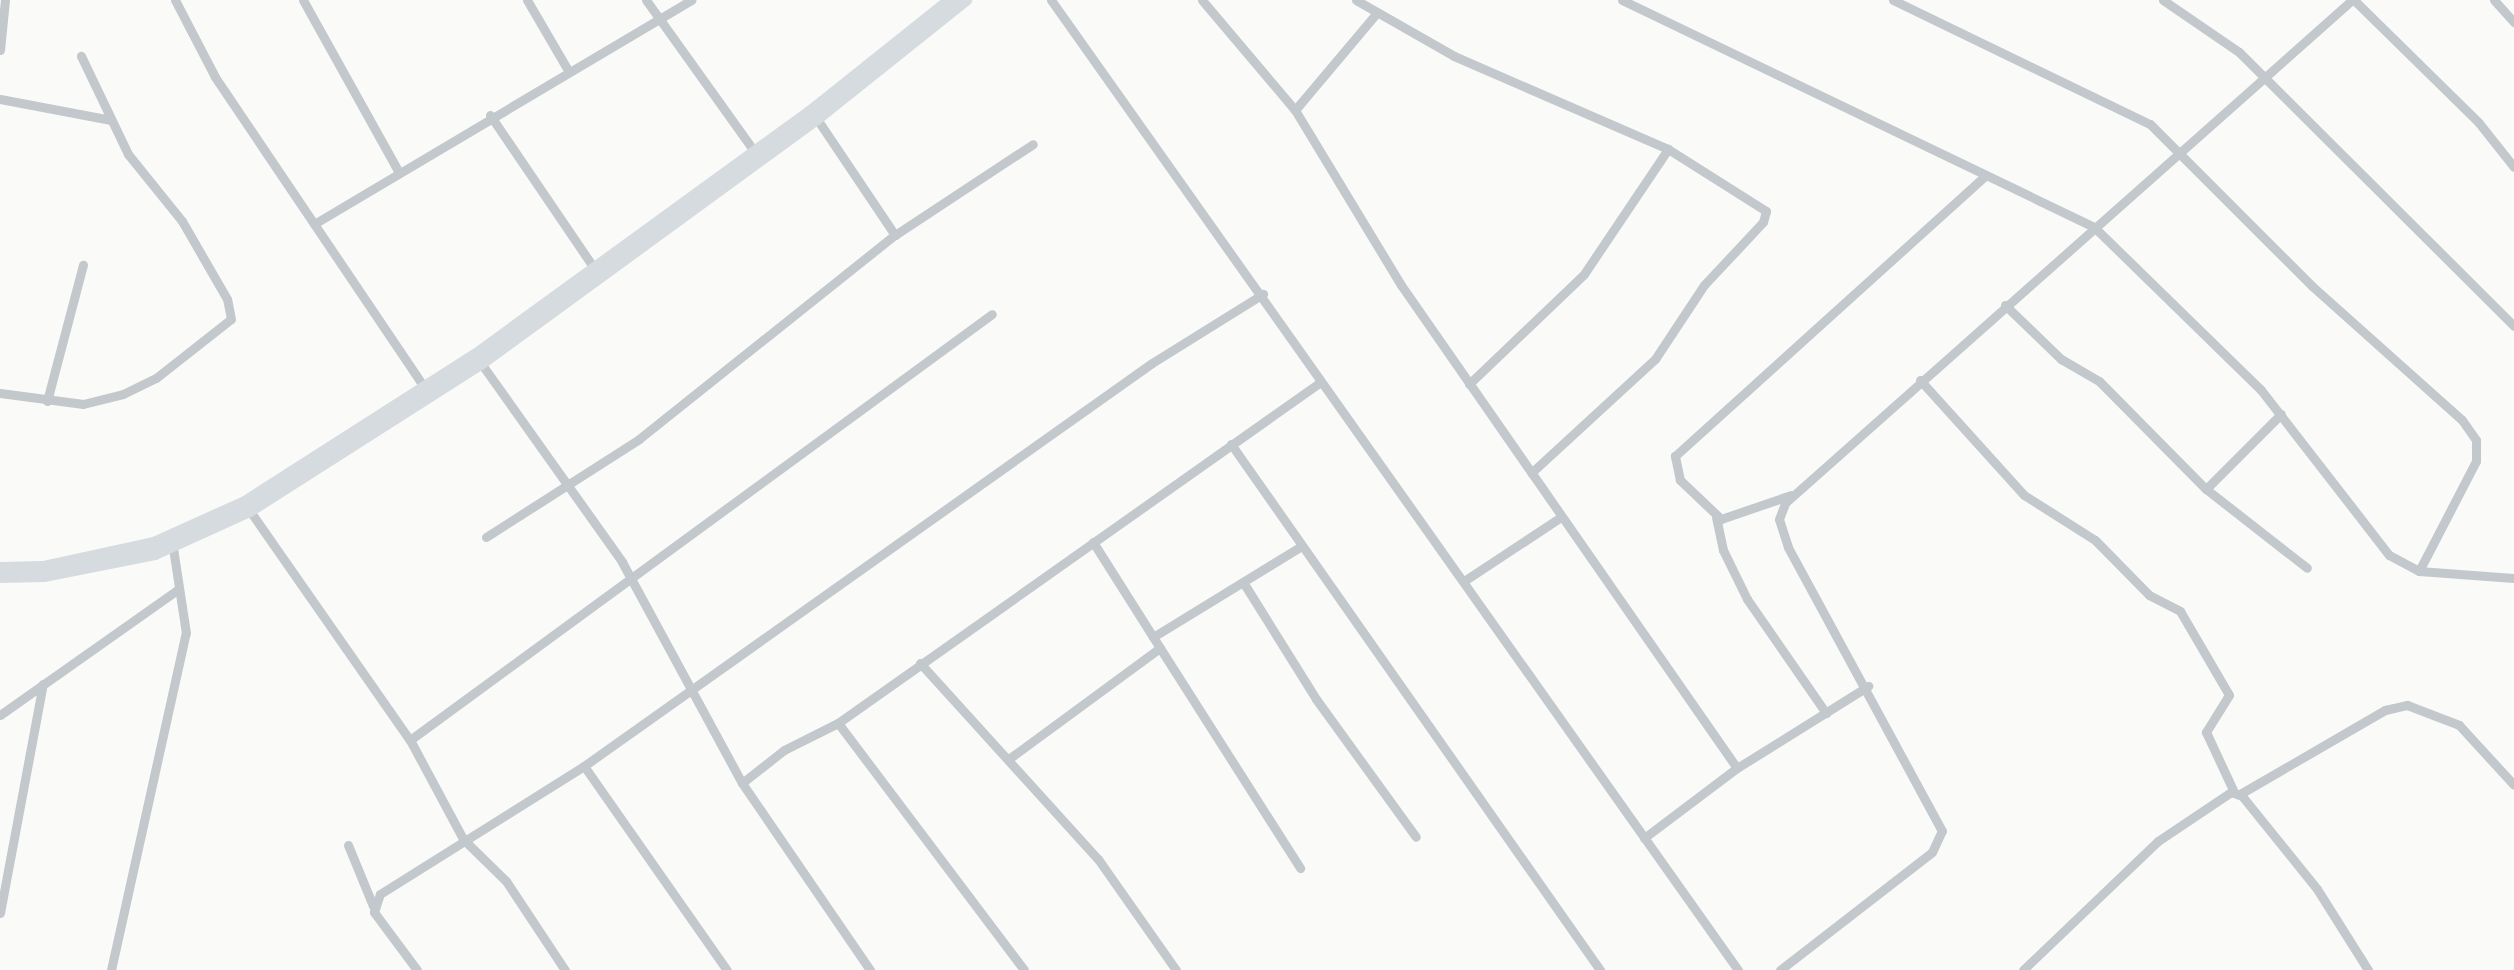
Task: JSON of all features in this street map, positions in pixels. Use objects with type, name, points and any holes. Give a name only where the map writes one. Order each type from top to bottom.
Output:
[{"type":"main road","points":[[478,359],[594,268],[755,152],[950,0]]},
{"type":"main road","points":[[0,577],[173,548],[250,511],[427,395],[817,119],[966,0]]},
{"type":"main road","points":[[0,568],[104,561],[170,539],[245,502],[427,395]]},
{"type":"street","points":[[0,50],[5,0]]},
{"type":"street","points":[[175,0],[215,77],[427,395]]},
{"type":"street","points":[[303,0],[398,171]]},
{"type":"street","points":[[527,0],[569,72]]},
{"type":"street","points":[[646,0],[755,152]]},
{"type":"street","points":[[314,224],[490,115],[662,21],[691,0]]},
{"type":"street","points":[[1051,0],[1263,295],[1319,383],[1467,579],[1738,970]]},
{"type":"street","points":[[1202,0],[1296,110],[1468,384],[1737,768]]},
{"type":"street","points":[[1356,0],[1375,15],[1668,149],[1751,196],[1765,207],[1765,219],[1704,285],[1656,359],[1531,473]]},
{"type":"street","points":[[1622,0],[2094,227],[2281,414],[2379,546],[2419,571],[2514,578]]},
{"type":"street","points":[[1893,0],[2103,96],[2182,150],[2312,286],[2476,440],[2472,473],[2419,571]]},
{"type":"street","points":[[2163,0],[2219,35],[2514,326]]},
{"type":"street","points":[[1780,970],[1941,839],[1940,820],[1783,536],[1780,510],[1791,495],[2353,0],[2479,123],[2514,167]]},
{"type":"street","points":[[2494,0],[2514,22]]},
{"type":"street","points":[[1296,110],[1375,15]]},
{"type":"street","points":[[0,393],[83,404],[123,394],[156,378],[231,319],[228,299],[183,221],[128,154],[81,56]]},
{"type":"street","points":[[0,99],[110,120]]},
{"type":"street","points":[[490,115],[594,268]]},
{"type":"street","points":[[817,119],[895,235]]},
{"type":"street","points":[[486,537],[569,488],[895,235],[1033,144]]},
{"type":"street","points":[[1468,384],[1584,274],[1668,149]]},
{"type":"street","points":[[1826,713],[1747,599],[1723,550],[1716,517],[1680,480],[1675,467],[1680,449],[1986,175]]},
{"type":"street","points":[[47,401],[83,265]]},
{"type":"street","points":[[373,906],[380,894],[463,839],[584,766],[1152,363],[1263,295]]},
{"type":"street","points":[[2005,305],[2061,359],[2099,381],[2206,489],[2307,568]]},
{"type":"street","points":[[410,740],[992,314]]},
{"type":"street","points":[[478,359],[632,579],[690,692],[742,783],[870,970]]},
{"type":"street","points":[[1920,380],[2024,495],[2095,540],[2143,590],[2180,611],[2229,695],[2206,732],[2237,793],[2318,889],[2368,970]]},
{"type":"street","points":[[742,783],[784,750],[838,723],[1319,383]]},
{"type":"street","points":[[2206,489],[2281,414]]},
{"type":"street","points":[[1231,444],[1300,547],[1600,970]]},
{"type":"street","points":[[1716,517],[1733,519],[1765,500],[1791,495]]},
{"type":"street","points":[[250,511],[410,740],[463,839],[506,881],[565,970]]},
{"type":"street","points":[[1467,579],[1561,517]]},
{"type":"street","points":[[1093,542],[1300,868]]},
{"type":"street","points":[[1153,637],[1300,547]]},
{"type":"street","points":[[111,970],[177,687],[186,633],[177,590],[173,548]]},
{"type":"street","points":[[1243,582],[1316,699],[1416,837]]},
{"type":"street","points":[[0,715],[177,590]]},
{"type":"street","points":[[1010,758],[1160,648]]},
{"type":"street","points":[[920,663],[1010,758],[1098,859],[1176,970]]},
{"type":"street","points":[[0,913],[43,684]]},
{"type":"street","points":[[1644,838],[1737,768],[1868,686]]},
{"type":"street","points":[[2023,970],[2158,841],[2385,710],[2407,705],[2459,725],[2514,785]]},
{"type":"street","points":[[838,723],[1024,970]]},
{"type":"street","points":[[584,766],[727,970]]},
{"type":"street","points":[[348,845],[373,906],[417,970]]}]
